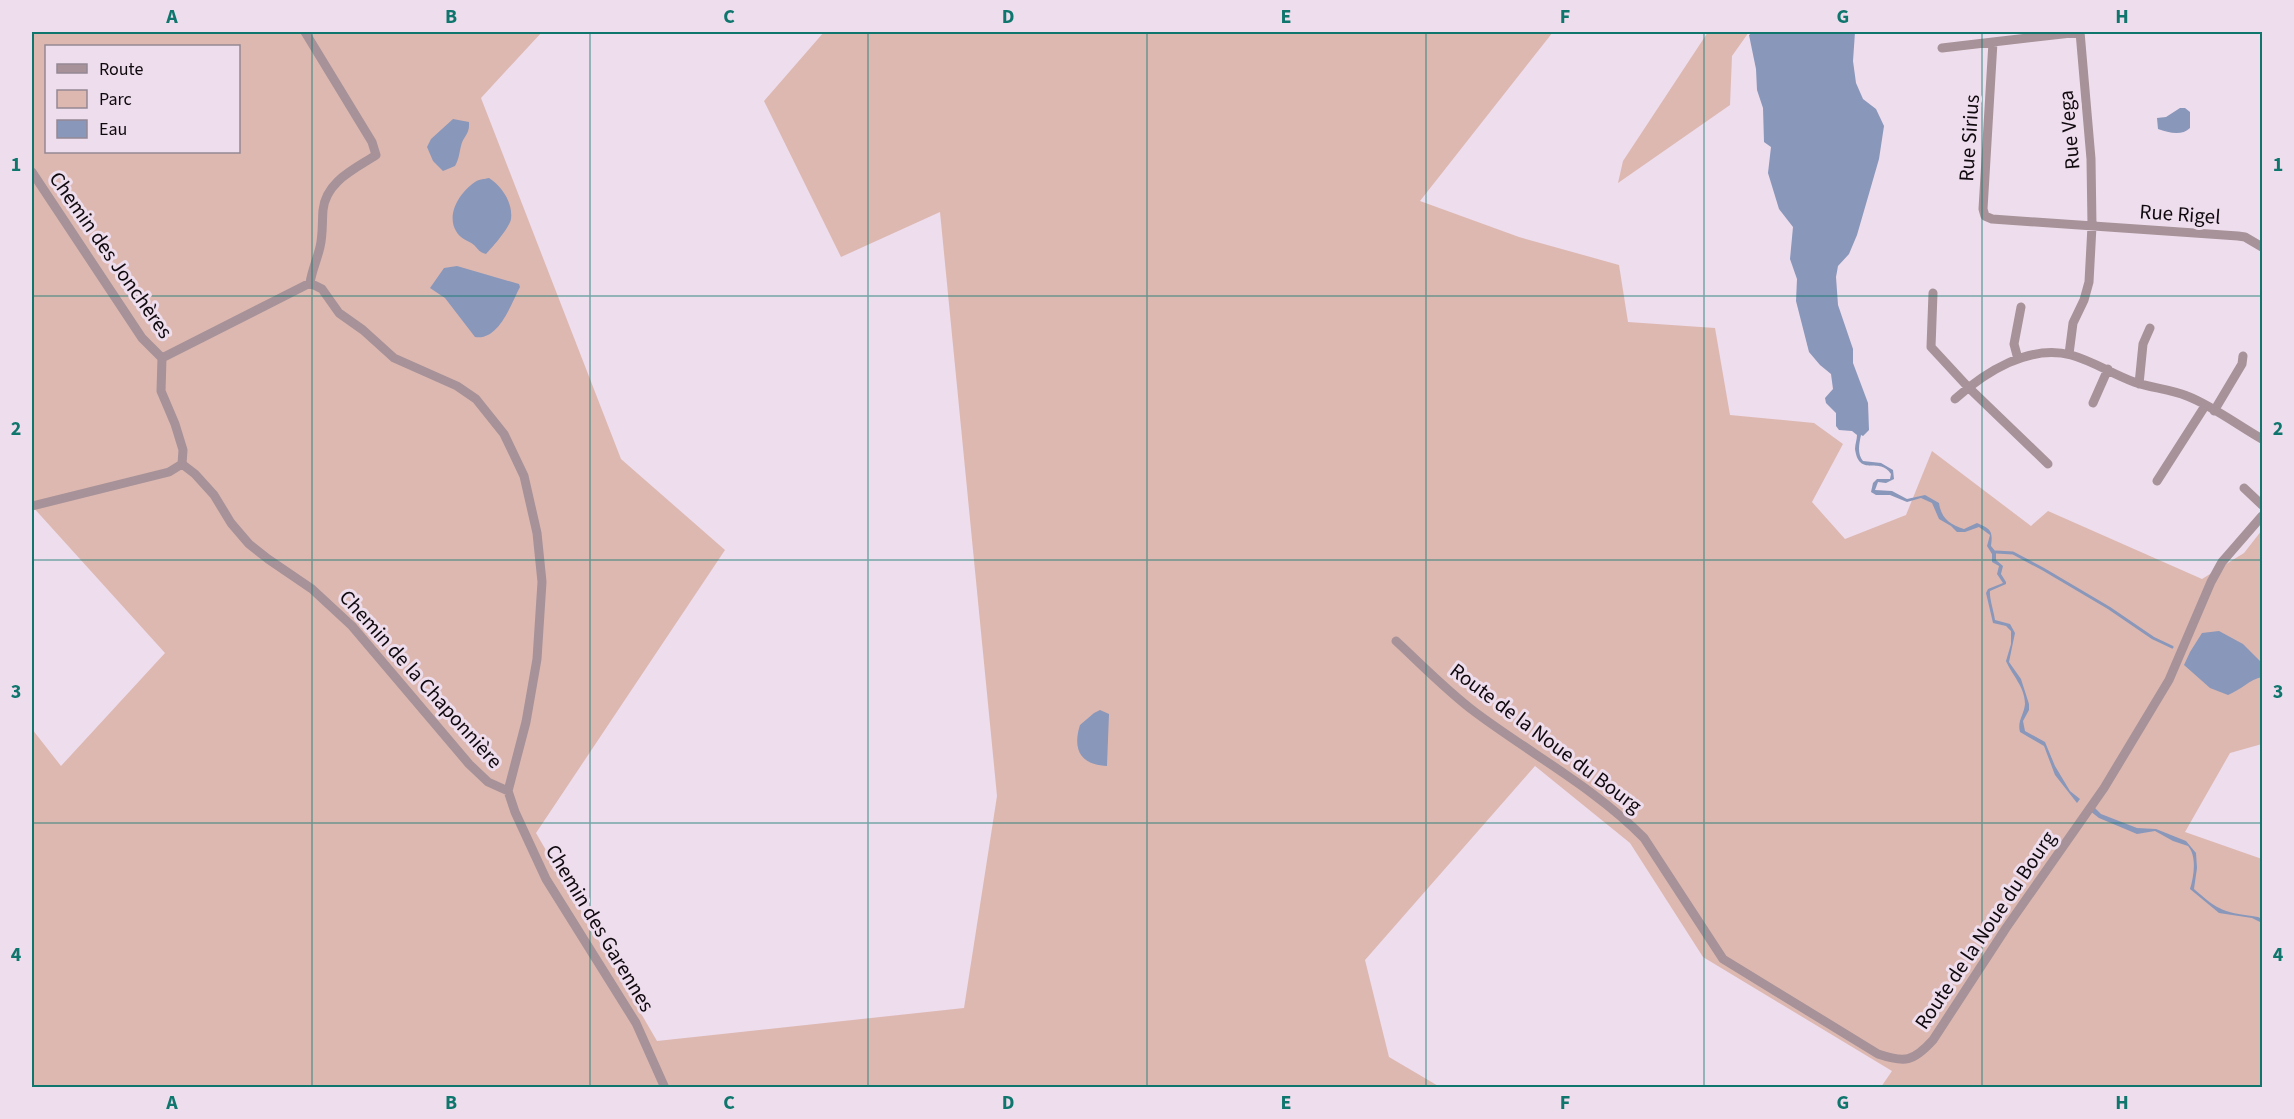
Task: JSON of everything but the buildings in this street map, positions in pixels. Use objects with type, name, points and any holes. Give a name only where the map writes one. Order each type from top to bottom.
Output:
[{"type":"street","points":[[305,32],[372,142],[376,155],[336,182],[328,192],[323,206],[320,246],[310,283]]},
{"type":"street","points":[[1942,48],[2080,32]]},
{"type":"street","name":"Rue Vega","points":[[2069,354],[2073,323],[2088,290],[2092,226],[2091,159],[2080,32]]},
{"type":"street","name":"Rue Sirius","points":[[1993,42],[1984,213],[1992,219],[2092,226]]},
{"type":"street","name":"Chemin des Jonchères","points":[[32,172],[142,338],[162,358]]},
{"type":"street","name":"Rue Rigel","points":[[2092,226],[2238,236],[2246,237],[2262,247]]},
{"type":"street","points":[[32,506],[169,472],[182,464],[183,450],[176,424],[161,391],[162,358],[310,283]]},
{"type":"street","points":[[310,283],[322,289],[339,312],[394,358],[457,386],[476,399],[504,434],[524,476],[537,533],[542,582],[537,660],[526,722],[508,791]]},
{"type":"street","points":[[1933,293],[1931,347],[1968,387],[2048,464]]},
{"type":"street","points":[[2018,359],[2014,344],[2021,307]]},
{"type":"street","points":[[2139,384],[2143,344],[2150,328]]},
{"type":"street","points":[[1955,399],[1994,368],[2018,359],[2042,354],[2069,354],[2139,384],[2189,396],[2262,439]]},
{"type":"street","points":[[2157,481],[2242,364],[2243,356]]},
{"type":"street","points":[[2093,403],[2108,369]]},
{"type":"street","name":"Chemin de la Chaponnière","points":[[182,464],[195,474],[214,495],[231,523],[249,544],[329,604],[352,626],[469,764],[488,782],[508,791]]},
{"type":"street","points":[[2244,488],[2262,505]]},
{"type":"street","name":"Route de la Noue du Bourg","points":[[1396,641],[1473,710],[1598,797],[1628,822],[1644,838],[1723,959],[1878,1054],[1897,1060],[1911,1058],[1923,1051],[1932,1040],[2006,928],[2104,788],[2169,680],[2222,561],[2262,516]]},
{"type":"street","name":"Chemin des Garennes","points":[[508,791],[515,812],[546,879],[636,1023],[665,1088]]},
{"type":"green space","points":[[32,32],[542,32],[481,98],[621,459],[725,550],[536,833],[657,1041],[964,1008],[997,796],[940,212],[841,257],[764,101],[824,32],[1553,32],[1420,201],[1519,237],[1619,265],[1628,322],[1715,328],[1730,415],[1814,423],[1843,444],[1812,502],[1845,539],[1906,515],[1932,451],[2031,526],[2048,511],[2202,579],[2244,553],[2262,530],[2262,744],[2230,753],[2185,832],[2262,859],[2262,1087],[1881,1087],[1892,1071],[1703,957],[1630,843],[1535,766],[1365,960],[1389,1057],[1440,1087],[32,1087],[32,729],[61,766],[165,653],[32,506]]},
{"type":"green space","points":[[1708,32],[1749,32],[1732,56],[1730,105],[1618,183],[1623,161]]},
{"type":"water","points":[[1753,32],[1855,32],[1853,61],[1856,83],[1863,99],[1876,109],[1884,126],[1879,159],[1857,235],[1849,254],[1838,266],[1836,277],[1838,305],[1853,349],[1853,363],[1868,403],[1869,430],[1863,436],[1861,435],[1860,455],[1863,461],[1881,463],[1893,470],[1894,479],[1886,483],[1878,482],[1875,490],[1892,491],[1907,499],[1925,495],[1939,503],[1944,517],[1954,525],[1964,529],[1977,523],[1990,531],[1991,546],[1996,552],[1996,560],[2003,566],[2001,574],[2006,584],[1990,591],[1990,597],[1995,620],[2010,624],[2015,633],[2009,662],[2021,679],[2029,704],[2029,710],[2023,721],[2025,731],[2045,742],[2055,766],[2070,791],[2080,799],[2077,803],[2055,775],[2044,746],[2020,732],[2019,725],[2025,704],[2024,698],[2021,687],[2006,661],[2011,644],[2011,631],[2006,626],[1993,623],[1986,593],[1988,589],[2003,583],[1997,574],[1999,566],[1992,562],[1992,554],[1987,546],[1990,535],[1979,527],[1957,532],[1939,519],[1932,503],[1921,498],[1907,502],[1890,495],[1876,495],[1871,492],[1873,483],[1877,479],[1890,479],[1891,474],[1881,467],[1861,463],[1855,449],[1857,435],[1852,431],[1839,430],[1836,426],[1836,413],[1826,403],[1825,398],[1833,389],[1831,374],[1809,352],[1796,301],[1797,279],[1790,259],[1793,227],[1779,209],[1768,173],[1771,147],[1764,142],[1763,108],[1757,90],[1756,69],[1749,35]]},
{"type":"water","points":[[2180,108],[2185,108],[2190,112],[2190,128],[2187,131],[2171,133],[2158,129],[2157,118],[2166,117]]},
{"type":"water","points":[[453,119],[469,122],[468,130],[455,166],[443,171],[433,161],[427,147],[431,139]]},
{"type":"water","points":[[489,178],[506,196],[511,219],[504,232],[486,254],[480,252],[458,234],[453,218],[456,204],[464,191],[477,181]]},
{"type":"water","points":[[457,266],[519,284],[520,287],[503,320],[491,333],[483,337],[475,337],[445,298],[430,288],[444,268]]},
{"type":"water","points":[[2219,631],[2243,644],[2262,663],[2262,677],[2228,695],[2210,688],[2184,665],[2202,633]]},
{"type":"water","points":[[1100,710],[1109,714],[1107,766],[1091,763],[1085,759],[1078,749],[1077,742],[1080,725]]},
{"type":"water","points":[[2095,808],[2101,814],[2137,828],[2156,829],[2186,841],[2196,853],[2197,868],[2194,889],[2223,910],[2258,917],[2262,919],[2262,923],[2252,918],[2219,913],[2190,889],[2194,861],[2188,846],[2155,831],[2137,834],[2099,818],[2090,811]]},
{"type":"waterway","points":[[1996,552],[2013,553],[2043,569],[2109,608],[2153,638],[2172,647]]}]
